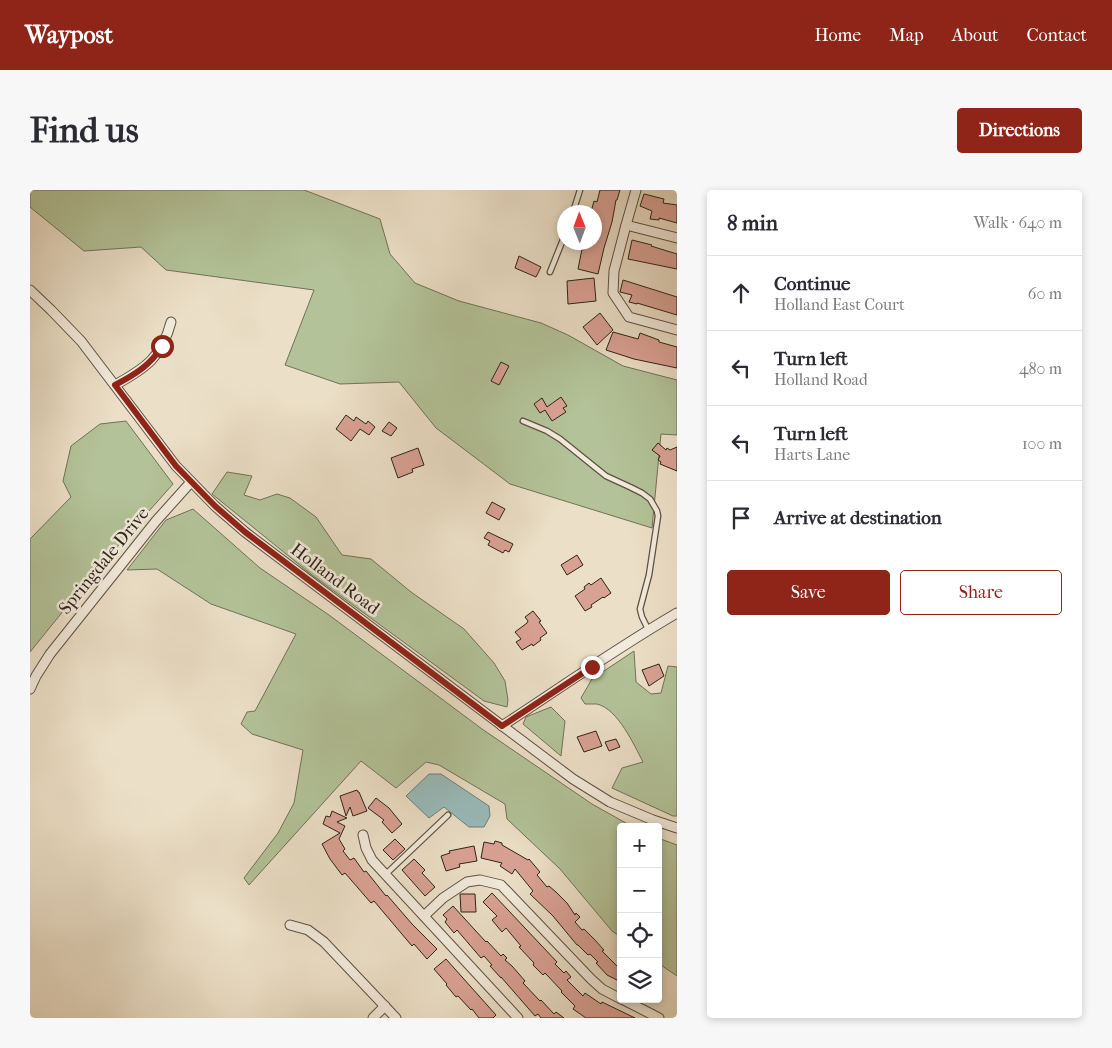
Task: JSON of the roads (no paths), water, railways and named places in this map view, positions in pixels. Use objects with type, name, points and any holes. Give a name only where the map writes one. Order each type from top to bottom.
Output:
[{"type":"street","points":[[636,190],[614,271],[613,293],[630,316],[677,330]]},
{"type":"street","points":[[626,226],[677,238]]},
{"type":"street","name":"Holland Road","points":[[30,290],[69,328],[115,385],[161,447],[191,482],[245,532],[550,763],[599,795],[632,812],[677,828]]},
{"type":"street","points":[[115,385],[142,369],[155,357],[164,342],[171,322]]},
{"type":"street","name":"Springdale Drive","points":[[30,689],[50,654],[156,521],[191,482]]},
{"type":"street","points":[[502,726],[648,629],[677,613]]},
{"type":"street","points":[[363,836],[372,860],[518,1018]]},
{"type":"street","points":[[424,916],[443,898],[467,882],[480,880],[501,885],[591,979],[602,989],[617,997]]},
{"type":"street","points":[[290,925],[308,930],[324,942],[396,1018]]},
{"type":"street","points":[[629,1003],[659,1018]]},
{"type":"street","points":[[373,1018],[385,1006]]},
{"type":"lane","points":[[575,205],[580,190]]},
{"type":"lane","points":[[550,272],[559,250]]},
{"type":"lane","points":[[523,421],[547,431],[560,439],[606,476],[650,499],[658,516],[649,575],[640,609],[648,629]]},
{"type":"lane","points":[[386,874],[448,815]]},
{"type":"water","points":[[429,774],[441,774],[489,806],[490,816],[484,827],[469,827],[444,807],[429,818],[406,796]]}]
